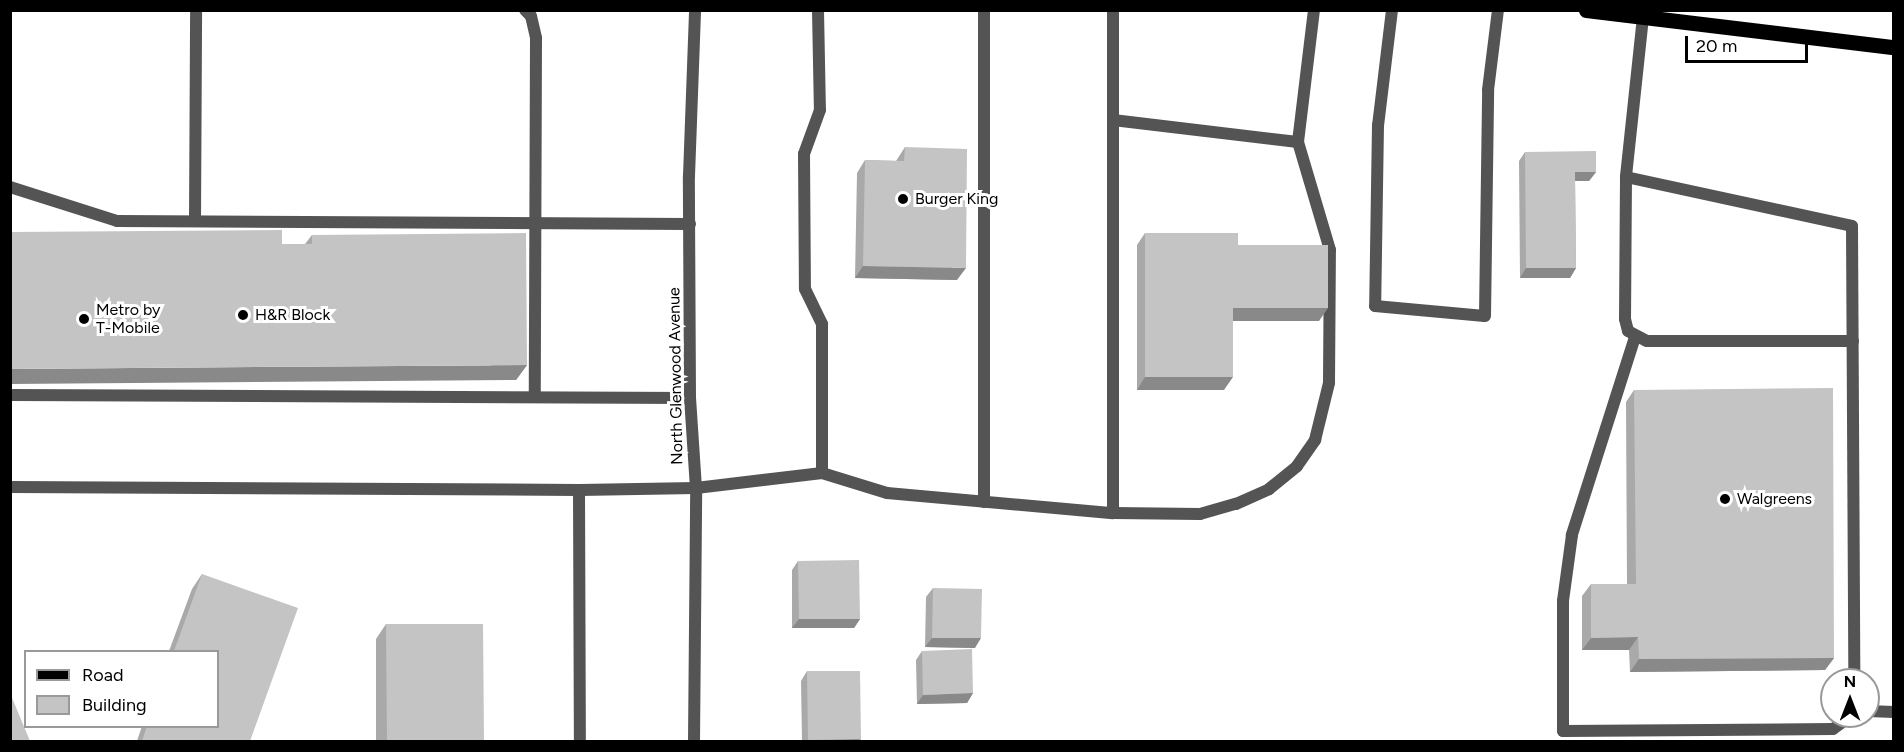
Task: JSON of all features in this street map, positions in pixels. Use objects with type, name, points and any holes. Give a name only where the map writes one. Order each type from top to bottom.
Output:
[{"type":"main road","points":[[1586,10],[1893,48]]},
{"type":"street","points":[[195,221],[196,10]]},
{"type":"street","points":[[525,10],[531,16],[536,39],[535,397]]},
{"type":"street","name":"North Glenwood Avenue","points":[[694,741],[696,488],[690,398],[690,224],[695,10]]},
{"type":"street","points":[[818,10],[819,110],[804,154],[805,289],[822,324],[822,473]]},
{"type":"street","points":[[984,10],[984,502]]},
{"type":"street","points":[[1113,10],[1113,513]]},
{"type":"street","points":[[10,487],[579,490],[696,488],[822,473],[887,493],[1113,513],[1200,514],[1236,504],[1279,481],[1297,466],[1315,440],[1329,383],[1330,250],[1298,142],[1314,10]]},
{"type":"street","points":[[1392,10],[1378,125],[1375,306],[1485,316],[1488,90],[1498,10]]},
{"type":"street","points":[[1643,17],[1626,177],[1625,320],[1635,337],[1647,341],[1853,341]]},
{"type":"street","points":[[1113,120],[1298,142]]},
{"type":"street","points":[[1626,177],[1852,226],[1854,668]]},
{"type":"street","points":[[10,187],[117,221],[690,224]]},
{"type":"street","points":[[1635,337],[1572,535],[1563,601],[1563,731],[1834,728]]},
{"type":"street","points":[[10,395],[690,398]]},
{"type":"street","points":[[579,490],[580,741]]},
{"type":"building","points":[[905,147],[967,149],[966,268],[863,266],[865,160],[904,161]]},
{"type":"building","points":[[1596,151],[1596,172],[1575,172],[1576,268],[1526,268],[1525,152]]},
{"type":"building","points":[[282,230],[282,244],[312,244],[312,235],[526,233],[527,365],[10,369],[10,232]]},
{"type":"building","points":[[1145,233],[1238,233],[1238,245],[1328,245],[1328,308],[1233,308],[1233,377],[1145,377]]},
{"type":"building","name":"Walgreens","points":[[1833,388],[1834,658],[1639,659],[1638,637],[1591,638],[1591,584],[1636,584],[1634,390]]},
{"type":"building","points":[[859,560],[860,619],[799,619],[798,561]]},
{"type":"building","points":[[202,574],[298,608],[250,741],[142,741],[146,728],[219,728],[219,650],[174,650]]},
{"type":"building","points":[[933,588],[982,589],[981,638],[932,638]]},
{"type":"building","points":[[386,624],[483,624],[484,741],[387,741]]},
{"type":"building","points":[[972,649],[973,693],[923,695],[922,651]]},
{"type":"building","points":[[807,671],[860,671],[861,739],[808,740]]},
{"type":"building","points":[[10,693],[30,741],[10,741]]},
{"type":"place","name":"Burger King","points":[[903,199]]},
{"type":"place","name":"H&R Block","points":[[243,315]]},
{"type":"place","name":"Metro by T-Mobile","points":[[84,319]]},
{"type":"place","name":"Walgreens","points":[[1725,499]]}]
